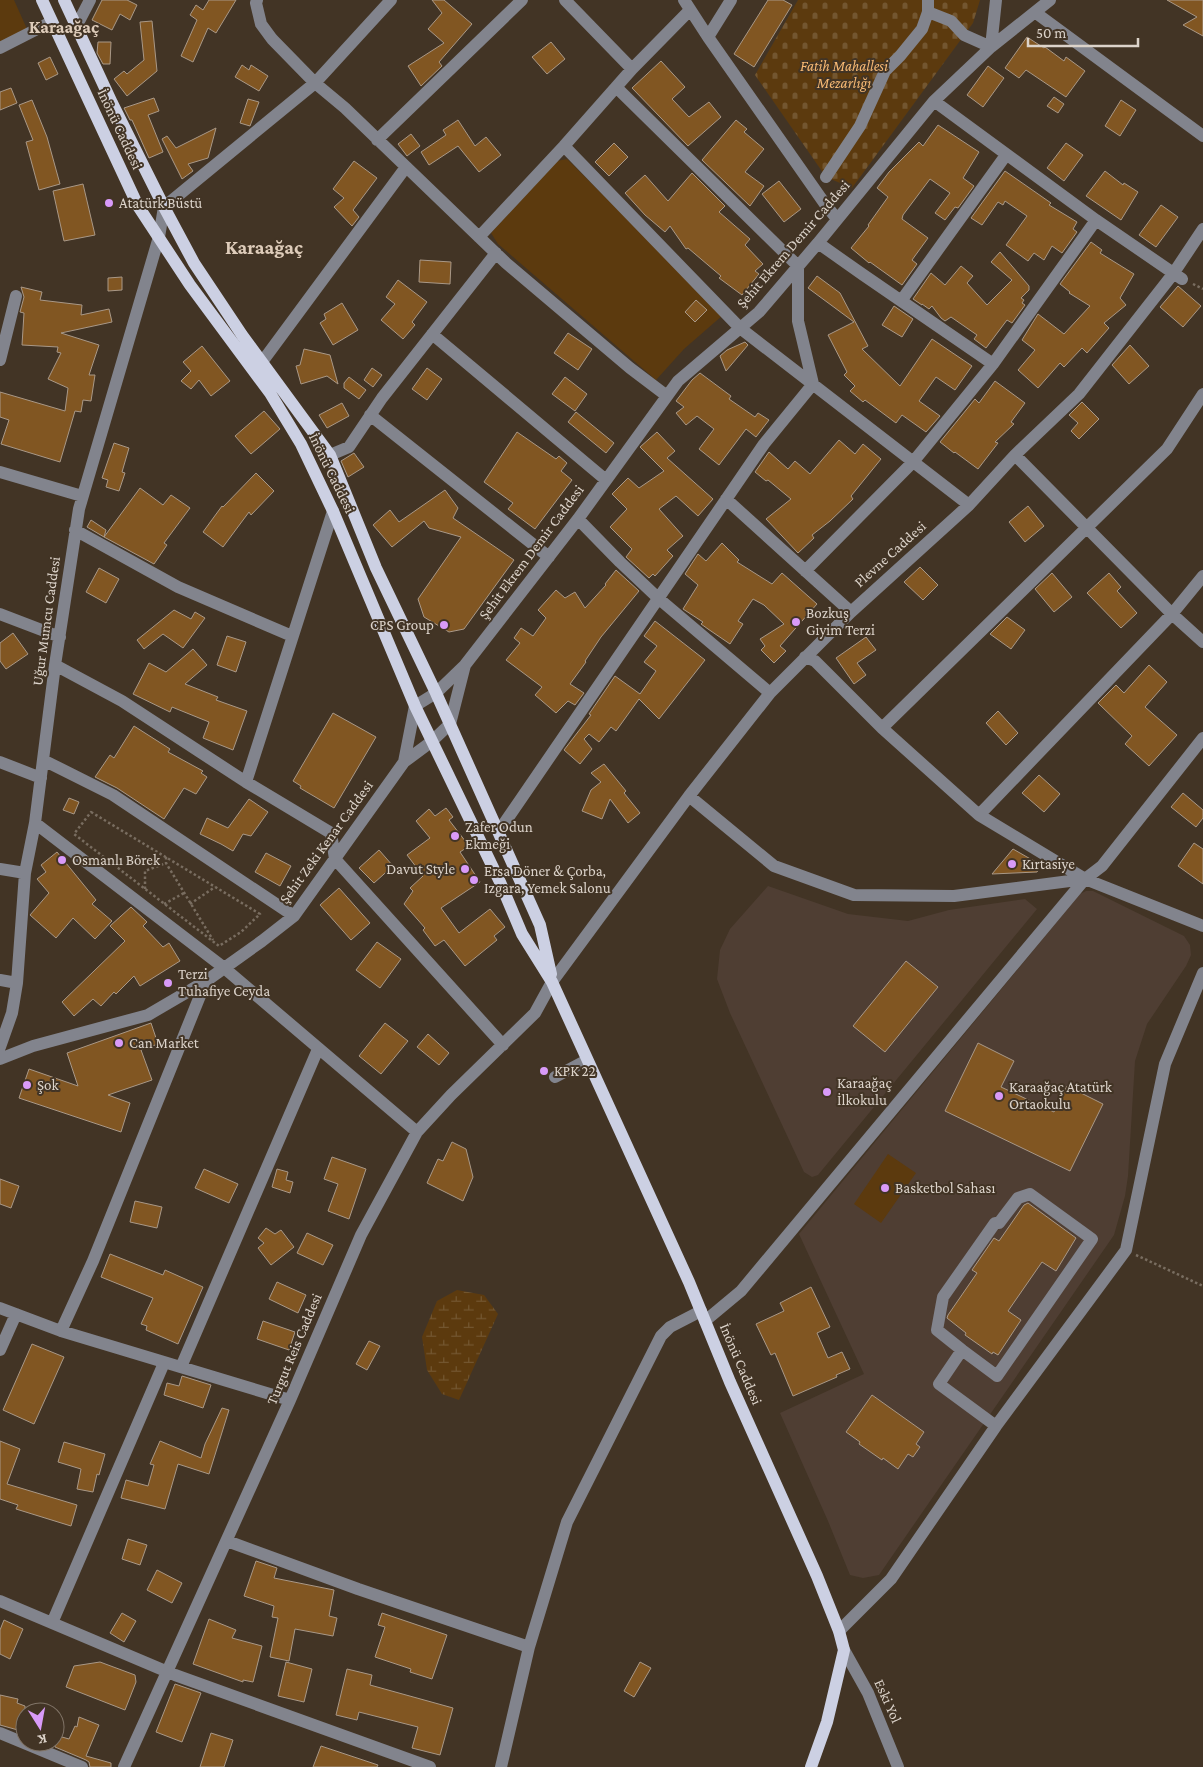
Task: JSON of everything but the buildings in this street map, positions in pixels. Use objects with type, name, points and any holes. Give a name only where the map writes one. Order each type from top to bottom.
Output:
[{"type":"main road","name":"İnönü Caddesi","points":[[42,0],[138,206],[190,285],[270,393],[301,444],[333,511],[414,706],[500,882],[522,934],[552,982],[681,1264],[730,1382],[817,1576],[839,1631],[844,1650],[827,1722],[811,1767]]},
{"type":"main road","name":"İnönü Caddesi","points":[[64,0],[112,103],[194,264],[242,335],[330,455],[376,568],[450,724],[540,925],[552,982]]},
{"type":"street","points":[[76,27],[90,0]]},
{"type":"street","points":[[257,0],[261,24],[272,39],[315,83],[496,253],[623,362],[667,396]]},
{"type":"street","points":[[164,207],[315,83],[391,0]]},
{"type":"street","points":[[377,140],[522,0]]},
{"type":"street","points":[[565,0],[632,69]]},
{"type":"street","points":[[708,38],[731,0]]},
{"type":"street","points":[[826,177],[860,126],[885,71],[922,29],[928,6],[951,21],[964,35],[991,47],[996,0]]},
{"type":"street","name":"Şehit Ekrem Demir Caddesi","points":[[465,666],[578,519],[678,381],[759,312],[934,102],[991,47],[1050,0]]},
{"type":"street","points":[[479,237],[564,146],[687,5],[708,38],[837,219]]},
{"type":"street","points":[[1036,13],[1203,136]]},
{"type":"street","points":[[699,23],[720,19]]},
{"type":"street","points":[[0,48],[51,22]]},
{"type":"street","points":[[616,87],[798,266],[798,321],[813,384]]},
{"type":"street","points":[[934,102],[1096,220],[1178,276]]},
{"type":"street","points":[[564,146],[740,328],[969,505]]},
{"type":"street","points":[[901,301],[1006,155]]},
{"type":"street","points":[[262,362],[406,167]]},
{"type":"street","name":"Uğur Mumcu Caddesi","points":[[0,1047],[12,1013],[17,983],[25,873],[35,823],[55,665],[75,530],[82,496],[159,237],[164,207]]},
{"type":"street","points":[[806,571],[913,462],[993,364],[1096,220]]},
{"type":"street","name":"Plevne Caddesi","points":[[552,982],[689,796],[770,693],[851,612],[969,505],[1015,455],[1079,394],[1178,276],[1203,229]]},
{"type":"street","points":[[818,243],[993,364]]},
{"type":"street","points":[[330,455],[349,447],[370,415],[496,253]]},
{"type":"street","points":[[0,360],[3,337],[16,296]]},
{"type":"street","points":[[432,334],[606,480]]},
{"type":"street","points":[[499,831],[764,444],[813,384]]},
{"type":"street","points":[[882,728],[1167,449],[1203,394]]},
{"type":"street","points":[[370,415],[549,557]]},
{"type":"street","points":[[1015,455],[1172,614],[1203,642]]},
{"type":"street","points":[[0,472],[82,496]]},
{"type":"street","points":[[726,499],[851,612]]},
{"type":"street","points":[[246,782],[333,511]]},
{"type":"street","points":[[578,519],[658,598],[770,693]]},
{"type":"street","points":[[75,530],[178,587],[292,636]]},
{"type":"street","points":[[978,816],[1172,614],[1203,576]]},
{"type":"street","points":[[0,614],[60,637]]},
{"type":"street","points":[[805,657],[815,661],[882,728],[978,816],[1085,879],[1202,922]]},
{"type":"street","points":[[55,665],[122,701],[246,782],[331,833],[335,859],[503,1045]]},
{"type":"street","points":[[404,762],[414,706],[436,694],[465,666]]},
{"type":"street","points":[[404,762],[431,742],[450,724],[465,666]]},
{"type":"street","points":[[501,1767],[529,1646],[567,1522],[661,1336],[670,1327],[703,1316],[742,1291],[1085,879],[1102,866],[1203,738]]},
{"type":"street","points":[[43,760],[113,795],[294,916]]},
{"type":"street","points":[[0,762],[41,778]]},
{"type":"street","name":"Şehit Zeki Kenar Caddesi","points":[[0,1059],[32,1046],[148,1015],[206,981],[262,941],[294,916],[404,762]]},
{"type":"street","points":[[689,796],[774,866],[854,895],[954,896],[1085,879]]},
{"type":"street","points":[[35,823],[223,968],[417,1132]]},
{"type":"street","points":[[0,869],[25,873]]},
{"type":"street","points":[[839,1631],[891,1579],[996,1426],[1126,1250],[1165,1064],[1203,973]]},
{"type":"street","points":[[0,980],[17,983]]},
{"type":"street","points":[[61,1331],[93,1260],[206,981]]},
{"type":"street","name":"Turgut Reis Caddesi","points":[[124,1767],[290,1400],[361,1235],[417,1132],[451,1095],[535,1013],[552,982]]},
{"type":"street","points":[[181,1367],[318,1049]]},
{"type":"street","points":[[555,1077],[587,1060]]},
{"type":"street","points":[[1030,1194],[1092,1239],[996,1376],[962,1350],[937,1330],[943,1297],[995,1224],[999,1223],[1018,1198],[1030,1194]]},
{"type":"street","points":[[0,1308],[61,1331],[290,1400]]},
{"type":"street","points":[[0,1350],[16,1314]]},
{"type":"street","points":[[962,1350],[939,1384],[996,1426]]},
{"type":"street","points":[[52,1623],[164,1363]]},
{"type":"street","points":[[227,1541],[358,1589],[529,1646]]},
{"type":"street","points":[[0,1601],[168,1672],[430,1767]]},
{"type":"street","name":"Eski Yol","points":[[844,1650],[868,1693],[898,1767]]},
{"type":"street","points":[[0,1733],[82,1767]]},
{"type":"path","points":[[91,812],[215,887],[260,914],[242,932],[218,946],[74,834],[91,812]]},
{"type":"path","points":[[166,857],[166,862],[214,943]]},
{"type":"path","points":[[146,890],[145,871],[166,862]]},
{"type":"path","points":[[190,904],[215,887]]},
{"type":"path","points":[[164,904],[184,893]]},
{"type":"path","points":[[1126,1250],[1203,1286]]},
{"type":"shaded area","name":"Karaağaç İlkokulu","points":[[768,886],[848,914],[908,921],[949,910],[1025,899],[1037,909],[818,1175],[812,1177],[804,1172],[730,1013],[717,979],[720,950],[730,929]]},
{"type":"shaded area","points":[[1086,891],[1093,891],[1184,936],[1190,945],[1191,955],[1186,966],[1147,1024],[1135,1061],[1128,1176],[1125,1196],[1114,1235],[879,1575],[863,1578],[850,1575],[780,1413],[864,1374],[799,1234],[1080,894]]},
{"type":"green space","points":[[0,0],[14,0],[27,29],[0,42]]},
{"type":"green space","name":"Fatih Mahallesi Mezarlığı","points":[[798,0],[980,0],[973,23],[852,188],[826,177],[755,75]]},
{"type":"green space","points":[[567,159],[723,315],[684,349],[656,380],[498,244],[491,233],[557,161]]},
{"type":"green space","name":"Basketbol Sahası","points":[[888,1154],[916,1173],[881,1223],[854,1204]]},
{"type":"green space","points":[[457,1290],[484,1295],[498,1314],[459,1400],[442,1394],[427,1370],[422,1337],[437,1301]]},
{"type":"place","name":"Atatürk Büstü","points":[[109,203]]},
{"type":"place","name":"Bozkuş Giyim Terzi","points":[[796,622]]},
{"type":"place","name":"CPS Group","points":[[444,625]]},
{"type":"place","name":"Zafer Odun Ekmeği","points":[[455,836]]},
{"type":"place","name":"Osmanlı Börek","points":[[62,860]]},
{"type":"place","name":"Kırtasiye","points":[[1012,864]]},
{"type":"place","name":"Davut Style","points":[[465,869]]},
{"type":"place","name":"Ersa Döner & Çorba, Izgara, Yemek Salonu","points":[[474,880]]},
{"type":"place","name":"Terzi Tuhafiye Ceyda","points":[[168,983]]},
{"type":"place","name":"Can Market","points":[[119,1043]]},
{"type":"place","name":"KPK 22","points":[[544,1071]]},
{"type":"place","name":"Şok","points":[[27,1085]]},
{"type":"place","name":"Karaağaç İlkokulu","points":[[827,1092]]},
{"type":"place","name":"Karaağaç Atatürk Ortaokulu","points":[[999,1096]]},
{"type":"place","name":"Basketbol Sahası","points":[[885,1188]]},
{"type":"district","name":"Karaağaç","points":[[64,27]]},
{"type":"district","name":"Karaağaç","points":[[264,247]]}]
